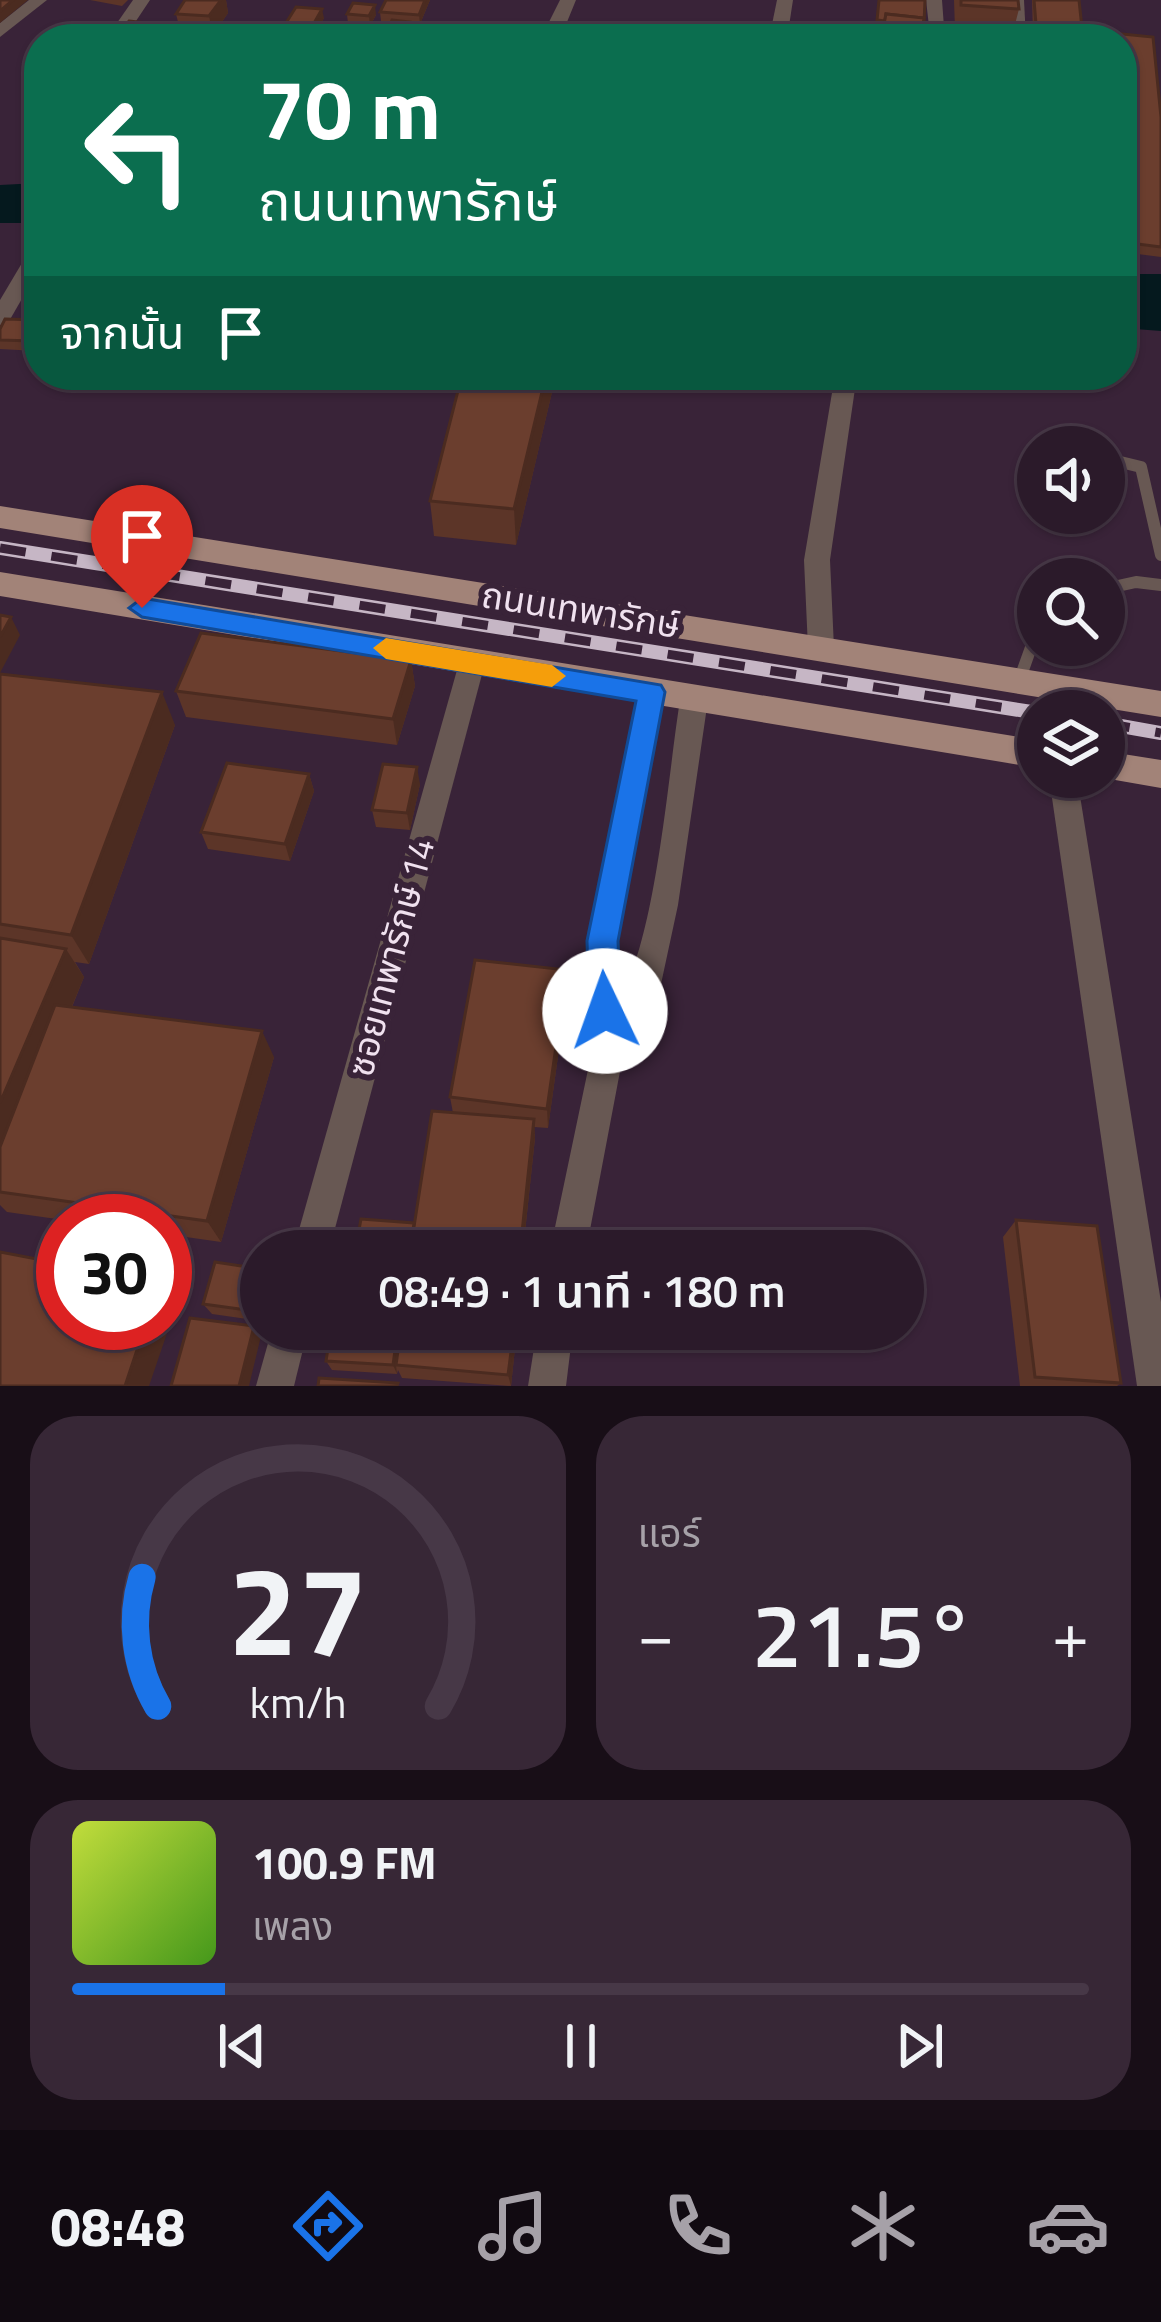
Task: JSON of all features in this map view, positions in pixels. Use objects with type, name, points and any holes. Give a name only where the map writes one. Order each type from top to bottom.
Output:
[{"type":"main road","name":"ถนนเทพารักษ์","points":[[0,517],[1161,704]]},
{"type":"main road","name":"ถนนเทพารักษ์","points":[[0,584],[1017,751]]},
{"type":"main road","points":[[1125,768],[1161,774]]},
{"type":"street","points":[[0,32],[39,0]]},
{"type":"street","points":[[126,23],[142,0]]},
{"type":"street","points":[[558,22],[568,0]]},
{"type":"street","points":[[0,318],[24,277]]},
{"type":"street","points":[[821,648],[817,560],[844,390]]},
{"type":"street","name":"ซอยเทพารักษ์ 14","points":[[317,1230],[472,663]]},
{"type":"street","points":[[610,1041],[600,982],[602,941],[652,692]]},
{"type":"street","points":[[572,1230],[610,1041],[645,984],[663,905],[694,700]]},
{"type":"street","points":[[1066,798],[1156,1386]]},
{"type":"street","points":[[275,1386],[284,1350]]},
{"type":"street","points":[[547,1386],[553,1350]]},
{"type":"lane","points":[[1125,463],[1141,467],[1161,554]]},
{"type":"lane","points":[[1125,584],[1161,585]]},
{"type":"lane","points":[[1019,681],[1024,666]]},
{"type":"water","points":[[24,184],[24,223],[0,223],[0,185]]},
{"type":"water","points":[[1137,274],[1161,274],[1161,331],[1137,329]]},
{"type":"building","points":[[185,0],[221,0],[209,16],[176,14]]},
{"type":"building","points":[[386,0],[425,0],[419,15],[380,12]]},
{"type":"building","points":[[879,0],[925,0],[924,24],[924,18],[886,14],[885,21],[877,20]]},
{"type":"building","points":[[961,0],[1018,0],[1019,9],[961,5]]},
{"type":"building","points":[[1034,0],[1079,0],[1082,24],[1036,24]]},
{"type":"building","points":[[353,3],[375,5],[369,16],[347,14]]},
{"type":"building","points":[[296,7],[322,9],[314,24],[286,23]]},
{"type":"building","points":[[886,14],[924,18],[923,24],[884,24]]},
{"type":"building","points":[[1137,35],[1153,37],[1161,117],[1161,247],[1137,244]]},
{"type":"building","points":[[5,319],[24,320],[24,341],[0,340]]},
{"type":"building","points":[[458,390],[542,390],[514,509],[430,501]]},
{"type":"building","points":[[0,615],[11,617],[0,637]]},
{"type":"building","points":[[201,633],[411,660],[393,719],[176,691]]},
{"type":"building","points":[[0,674],[162,692],[71,935],[0,924]]},
{"type":"building","points":[[227,763],[309,774],[285,844],[201,832]]},
{"type":"building","points":[[383,764],[417,767],[407,813],[372,810]]},
{"type":"building","points":[[0,938],[66,949],[0,1103]]},
{"type":"building","points":[[475,960],[567,970],[547,1109],[450,1097]]},
{"type":"building","points":[[55,1005],[262,1031],[207,1221],[192,1219],[192,1194],[36,1197],[0,1192],[0,1147]]},
{"type":"building","points":[[432,1111],[534,1119],[522,1230],[413,1230]]},
{"type":"building","points":[[361,1219],[414,1223],[413,1230],[359,1230]]},
{"type":"building","points":[[1016,1220],[1097,1226],[1121,1383],[1035,1377]]},
{"type":"building","points":[[0,1252],[36,1259],[36,1350],[137,1350],[125,1386],[0,1386]]},
{"type":"building","points":[[215,1262],[240,1266],[240,1309],[203,1304]]},
{"type":"building","points":[[192,1318],[240,1324],[240,1350],[248,1350],[239,1386],[171,1386],[181,1350],[192,1350]]},
{"type":"building","points":[[328,1350],[395,1350],[393,1365],[326,1361]]},
{"type":"building","points":[[398,1350],[511,1350],[508,1375],[396,1365]]},
{"type":"building","points":[[319,1378],[398,1383],[318,1386]]},
{"type":"railway","points":[[0,548],[1017,710]]},
{"type":"railway","points":[[1125,727],[1161,733]]},
{"type":"slow traffic","points":[[386,648],[552,676]]},
{"type":"route","points":[[142,608],[652,692],[602,941],[600,982],[605,1011]]}]
